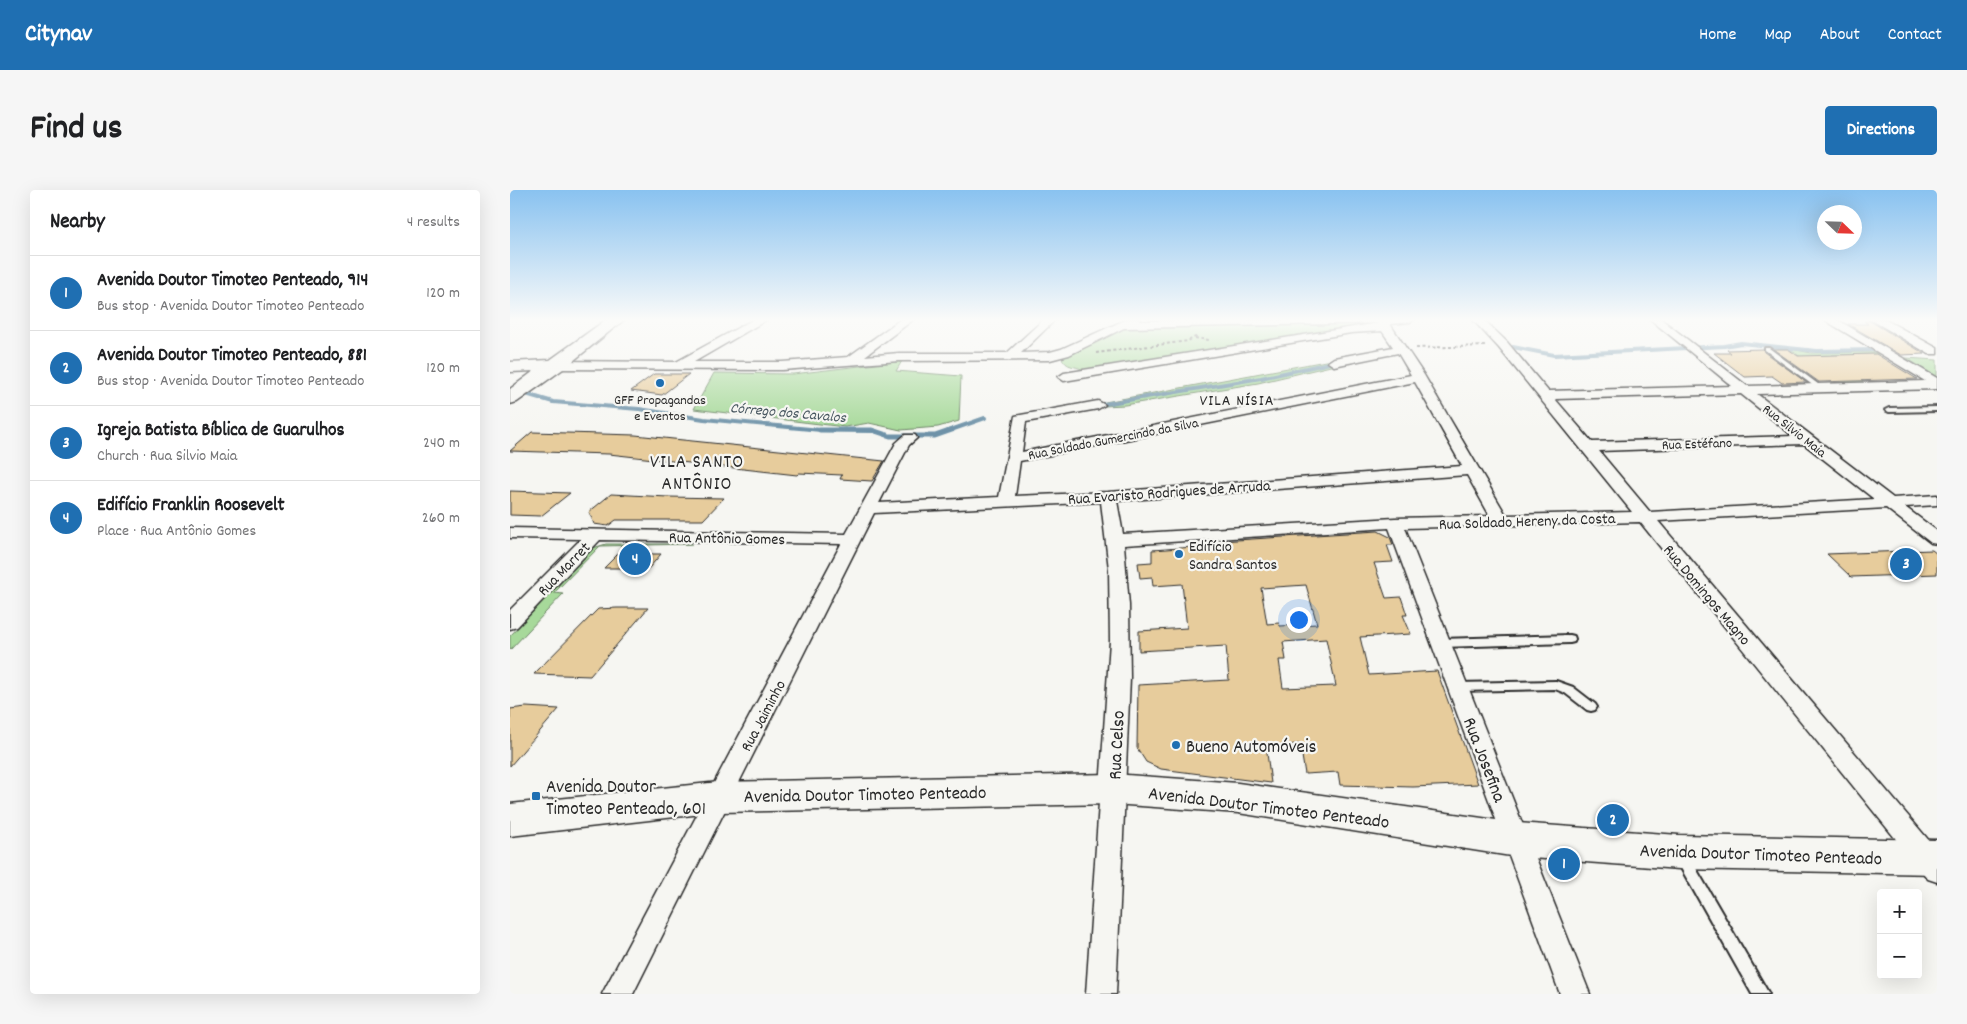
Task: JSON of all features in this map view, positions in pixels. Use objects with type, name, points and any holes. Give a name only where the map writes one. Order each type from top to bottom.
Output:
[{"type":"main road","points":[[510,398],[568,357]]},
{"type":"main road","points":[[510,367],[557,365]]},
{"type":"main road","name":"Avenida Doutor Timoteo Penteado","points":[[510,820],[719,797],[1112,789],[1238,798],[1517,840],[1679,852],[1934,862]]},
{"type":"street","points":[[677,366],[694,357]]},
{"type":"street","points":[[557,365],[789,366],[852,360],[860,357]]},
{"type":"street","points":[[1064,377],[1179,357]]},
{"type":"street","points":[[1334,362],[1362,357]]},
{"type":"street","points":[[1405,357],[1501,520]]},
{"type":"street","name":"Rua Domingos Magno","points":[[1512,357],[1934,862]]},
{"type":"street","name":"Rua Silvio Maia","points":[[1702,357],[1937,539]]},
{"type":"street","points":[[1891,357],[1937,384]]},
{"type":"street","name":"Rua Soldado Gumercindo da Silva","points":[[1014,458],[1417,378]]},
{"type":"street","points":[[1544,395],[1937,384]]},
{"type":"street","points":[[1006,502],[1020,419],[1098,406]]},
{"type":"street","name":"Rua Jaiminho","points":[[617,994],[868,508],[904,443],[910,438]]},
{"type":"street","name":"Rua Estéfano","points":[[1587,447],[1807,440]]},
{"type":"street","name":"Rua Evaristo Rodrigues de Arruda","points":[[868,508],[1108,497],[1470,470]]},
{"type":"street","name":"Rua Celso","points":[[1101,994],[1119,679],[1120,581],[1117,540],[1108,497]]},
{"type":"street","name":"Rua Soldado Hereny da Costa","points":[[1117,540],[1396,523],[1644,516],[1937,500]]},
{"type":"street","name":"Rua Josefina","points":[[1396,523],[1576,994]]},
{"type":"street","name":"Rua Antônio Gomes","points":[[510,533],[853,539]]},
{"type":"street","name":"Rua Marret","points":[[510,622],[595,535]]},
{"type":"lane","points":[[1777,357],[1820,388]]},
{"type":"lane","points":[[1889,410],[1937,409]]},
{"type":"lane","points":[[1441,643],[1570,639]]},
{"type":"lane","points":[[1458,687],[1556,686],[1569,690],[1591,707]]},
{"type":"lane","points":[[1679,852],[1761,994]]},
{"type":"green space","points":[[1061,357],[1176,357],[1085,371],[1069,365]]},
{"type":"green space","points":[[1800,357],[1833,357],[1865,383],[1837,383]]},
{"type":"green space","points":[[1906,358],[1937,360],[1937,377]]},
{"type":"green space","points":[[1331,360],[1335,365],[1258,383],[1125,405],[1104,406],[1105,402]]},
{"type":"green space","points":[[902,361],[896,371],[961,376],[959,421],[938,427],[901,430],[869,423],[845,427],[694,409],[714,373],[793,374]]},
{"type":"green space","points":[[606,544],[692,544],[600,546],[554,593],[563,594],[510,650],[510,636],[593,548]]},
{"type":"building","points":[[1719,357],[1770,357],[1806,382],[1782,383],[1772,376],[1745,377]]},
{"type":"building","points":[[1783,357],[1880,357],[1917,379],[1819,382]]},
{"type":"building","name":"GFF Propagandas e Eventos","points":[[654,374],[689,374],[662,395],[631,391]]},
{"type":"building","points":[[532,432],[635,435],[884,461],[872,481],[840,479],[842,475],[799,473],[797,475],[609,454],[510,451]]},
{"type":"building","points":[[510,491],[570,493],[541,516],[510,515]]},
{"type":"building","points":[[611,494],[724,498],[703,520],[616,520],[608,526],[594,524],[589,512]]},
{"type":"building","points":[[1378,531],[1390,537],[1393,545],[1387,545],[1393,562],[1374,563],[1386,598],[1401,597],[1407,615],[1403,615],[1411,634],[1360,637],[1369,675],[1437,671],[1478,784],[1413,787],[1340,785],[1338,772],[1305,774],[1300,744],[1266,746],[1271,783],[1161,769],[1146,762],[1137,748],[1138,685],[1229,680],[1226,646],[1139,651],[1139,631],[1187,628],[1182,584],[1153,586],[1152,577],[1140,578],[1138,563],[1152,562],[1152,550],[1222,545],[1221,541]],"holes":[[[1306,585],[1317,624],[1280,626],[1279,623],[1267,624],[1261,588]],[[1326,639],[1336,686],[1283,688],[1279,660],[1286,660],[1283,642]]]},
{"type":"building","points":[[1932,550],[1937,554],[1937,574],[1851,577],[1827,554]]},
{"type":"building","points":[[618,554],[661,554],[649,568],[604,568]]},
{"type":"building","points":[[648,608],[590,676],[534,674],[598,609]]},
{"type":"building","points":[[526,707],[559,709],[510,766],[510,709]]},
{"type":"waterway","name":"Córrego dos Cavalos","points":[[1098,405],[1261,378],[1334,362]]},
{"type":"waterway","name":"Córrego dos Cavalos","points":[[526,394],[553,402],[639,409],[704,419],[821,430]]},
{"type":"waterway","name":"Córrego dos Cavalos","points":[[948,431],[985,418]]},
{"type":"waterway","name":"Córrego dos Cavalos","points":[[821,430],[875,431]]},
{"type":"waterway","name":"Córrego dos Cavalos","points":[[821,430],[875,431]]},
{"type":"waterway","name":"Córrego dos Cavalos","points":[[875,431],[890,436],[935,436],[952,430]]},
{"type":"place","name":"GFF Propagandas e Eventos","points":[[660,383]]},
{"type":"place","name":"Edifício Sandra Santos","points":[[1179,554]]},
{"type":"place","name":"Edifício Franklin Roosevelt","points":[[635,559]]},
{"type":"place","name":"Igreja Batista Bíblica de Guarulhos","points":[[1906,564]]},
{"type":"place","name":"Bueno Automóveis","points":[[1176,745]]},
{"type":"place","name":"Avenida Doutor Timoteo Penteado, 601","points":[[536,796]]},
{"type":"place","name":"Avenida Doutor Timoteo Penteado, 881","points":[[1613,820]]},
{"type":"place","name":"Avenida Doutor Timoteo Penteado, 914","points":[[1564,864]]},
{"type":"district","name":"VILA NÍSIA","points":[[1237,399]]},
{"type":"district","name":"VILA SANTO ANTÔNIO","points":[[697,471]]}]
